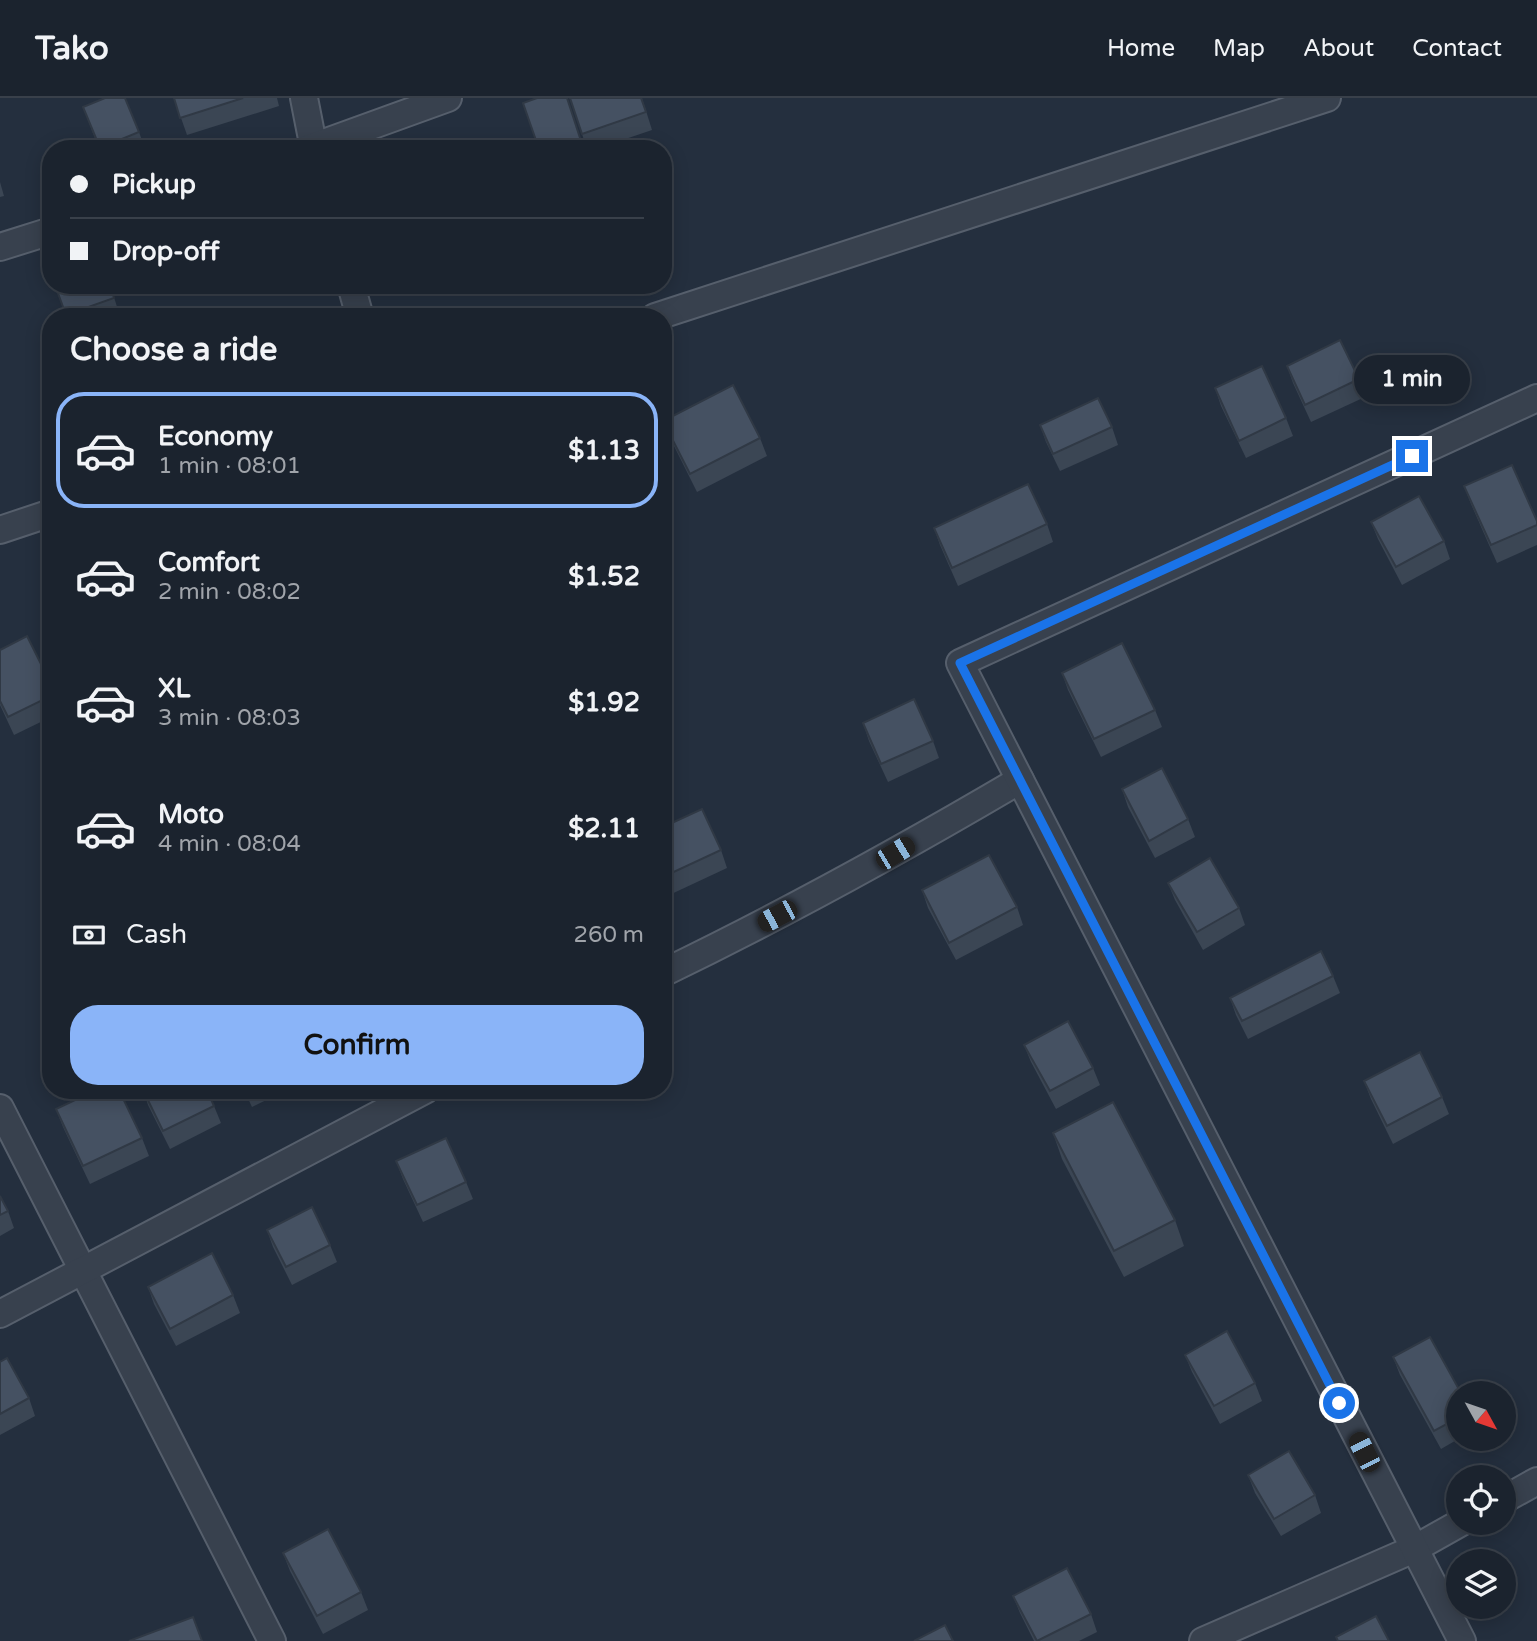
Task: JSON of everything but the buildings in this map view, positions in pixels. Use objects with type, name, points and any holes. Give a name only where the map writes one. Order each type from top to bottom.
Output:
[{"type":"street","points":[[304,98],[311,140]]},
{"type":"street","points":[[334,140],[448,98]]},
{"type":"street","points":[[672,311],[1327,98]]},
{"type":"street","points":[[0,247],[42,234]]},
{"type":"street","points":[[1462,1641],[960,663],[1537,398]]},
{"type":"street","points":[[0,530],[42,516]]},
{"type":"street","points":[[672,969],[895,853],[1020,780]]},
{"type":"street","points":[[0,1314],[408,1099]]},
{"type":"street","points":[[0,1108],[272,1641]]},
{"type":"street","points":[[1516,1493],[1537,1481]]},
{"type":"street","points":[[1203,1641],[1414,1549],[1446,1531]]},
{"type":"route","points":[[1339,1403],[960,663],[1412,456]]}]
